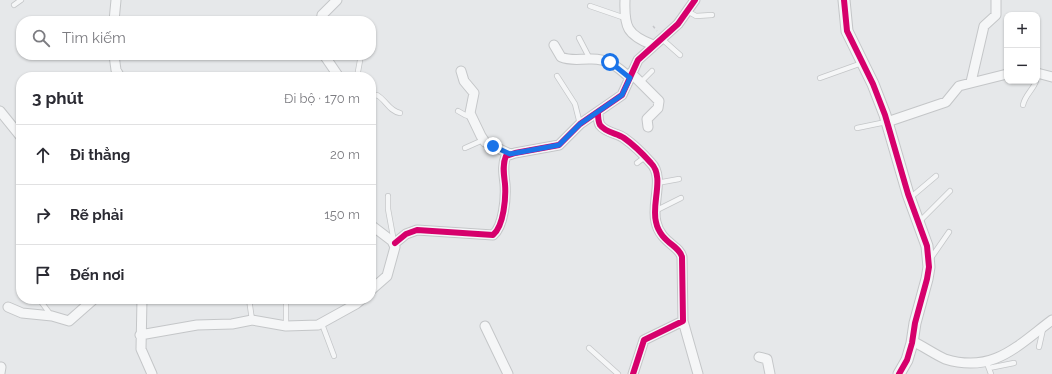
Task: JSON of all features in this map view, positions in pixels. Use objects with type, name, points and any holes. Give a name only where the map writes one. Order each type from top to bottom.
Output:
[{"type":"street","points":[[114,16],[116,0]]},
{"type":"street","points":[[322,16],[337,0]]},
{"type":"street","points":[[625,0],[625,18],[628,29],[641,41],[654,46]]},
{"type":"street","points":[[376,286],[387,276],[393,259],[395,243],[406,234],[417,230],[493,235],[498,230],[503,213],[504,159],[510,154],[559,145],[580,124],[622,95],[638,60],[689,12],[696,0]]},
{"type":"street","points":[[844,0],[847,31],[873,84],[887,122],[909,198],[927,246],[927,279],[907,360],[899,374]]},
{"type":"street","points":[[972,82],[976,55],[984,26],[996,15],[996,0]]},
{"type":"street","points":[[554,45],[558,54],[566,60],[590,59],[610,62],[641,82],[659,101],[658,108],[647,119],[648,127]]},
{"type":"street","points":[[115,60],[117,72]]},
{"type":"street","points":[[327,60],[336,72]]},
{"type":"street","points":[[462,71],[464,81],[474,93],[471,117],[483,140],[510,154]]},
{"type":"street","points":[[887,122],[946,102],[959,86],[1004,75]]},
{"type":"street","points":[[1040,76],[1052,77]]},
{"type":"street","points":[[0,111],[16,131]]},
{"type":"street","points":[[598,113],[598,118],[603,128],[623,137],[656,169],[656,223],[664,240],[682,252],[683,321],[698,374]]},
{"type":"street","points":[[376,229],[395,243]]},
{"type":"street","points":[[8,307],[22,313],[52,316],[69,321],[88,304]]},
{"type":"street","points":[[141,304],[140,335],[144,359],[152,374]]},
{"type":"street","points":[[140,335],[197,325],[232,324],[252,320],[286,326],[322,324],[356,304]]},
{"type":"street","points":[[912,341],[943,358],[961,364],[987,365],[1016,350],[1052,320]]},
{"type":"street","points":[[633,374],[644,340],[683,321]]},
{"type":"street","points":[[485,326],[508,374]]},
{"type":"street","points":[[759,358],[767,359],[770,374]]},
{"type":"lane","points":[[14,6],[21,0]]},
{"type":"lane","points":[[590,6],[625,18]]},
{"type":"lane","points":[[689,12],[696,16],[712,15]]},
{"type":"lane","points":[[579,38],[590,59]]},
{"type":"lane","points":[[662,38],[680,55]]},
{"type":"lane","points":[[358,72],[360,60]]},
{"type":"lane","points":[[820,78],[862,62]]},
{"type":"lane","points":[[641,82],[652,71]]},
{"type":"lane","points":[[557,76],[575,104],[580,124]]},
{"type":"lane","points":[[1023,105],[1025,97],[1032,91],[1034,84]]},
{"type":"lane","points":[[376,95],[394,111],[400,113]]},
{"type":"lane","points":[[458,111],[471,117]]},
{"type":"lane","points":[[857,128],[887,122]]},
{"type":"lane","points":[[465,148],[483,140]]},
{"type":"lane","points":[[637,163],[645,157]]},
{"type":"lane","points":[[909,198],[936,176]]},
{"type":"lane","points":[[657,183],[679,180]]},
{"type":"lane","points":[[918,223],[950,191]]},
{"type":"lane","points":[[388,196],[388,209],[395,243]]},
{"type":"lane","points":[[655,211],[681,198]]},
{"type":"lane","points":[[928,261],[949,232]]},
{"type":"lane","points":[[43,304],[52,316]]},
{"type":"lane","points":[[249,304],[252,320]]},
{"type":"lane","points":[[286,304],[286,326]]},
{"type":"lane","points":[[322,324],[334,356]]},
{"type":"lane","points":[[1039,347],[1043,327]]},
{"type":"lane","points":[[589,348],[618,374]]},
{"type":"lane","points":[[991,374],[987,365],[1014,363]]},
{"type":"cycle path","points":[[395,243],[406,234],[417,230],[493,235],[500,225],[504,211],[504,166],[506,156],[559,145],[580,124],[622,95],[638,60],[678,24],[695,0]]},
{"type":"cycle path","points":[[844,0],[847,31],[873,84],[885,115],[908,194],[927,246],[929,267],[927,279],[907,360],[899,374]]},
{"type":"cycle path","points":[[598,113],[599,122],[602,128],[621,136],[628,141],[645,156],[655,169],[657,176],[655,215],[658,229],[665,239],[678,250],[682,257],[683,321],[644,340],[633,374]]},
{"type":"route","points":[[493,146],[510,154],[554,147],[562,144],[580,124],[613,102],[622,95],[626,89],[630,78],[610,62]]}]
